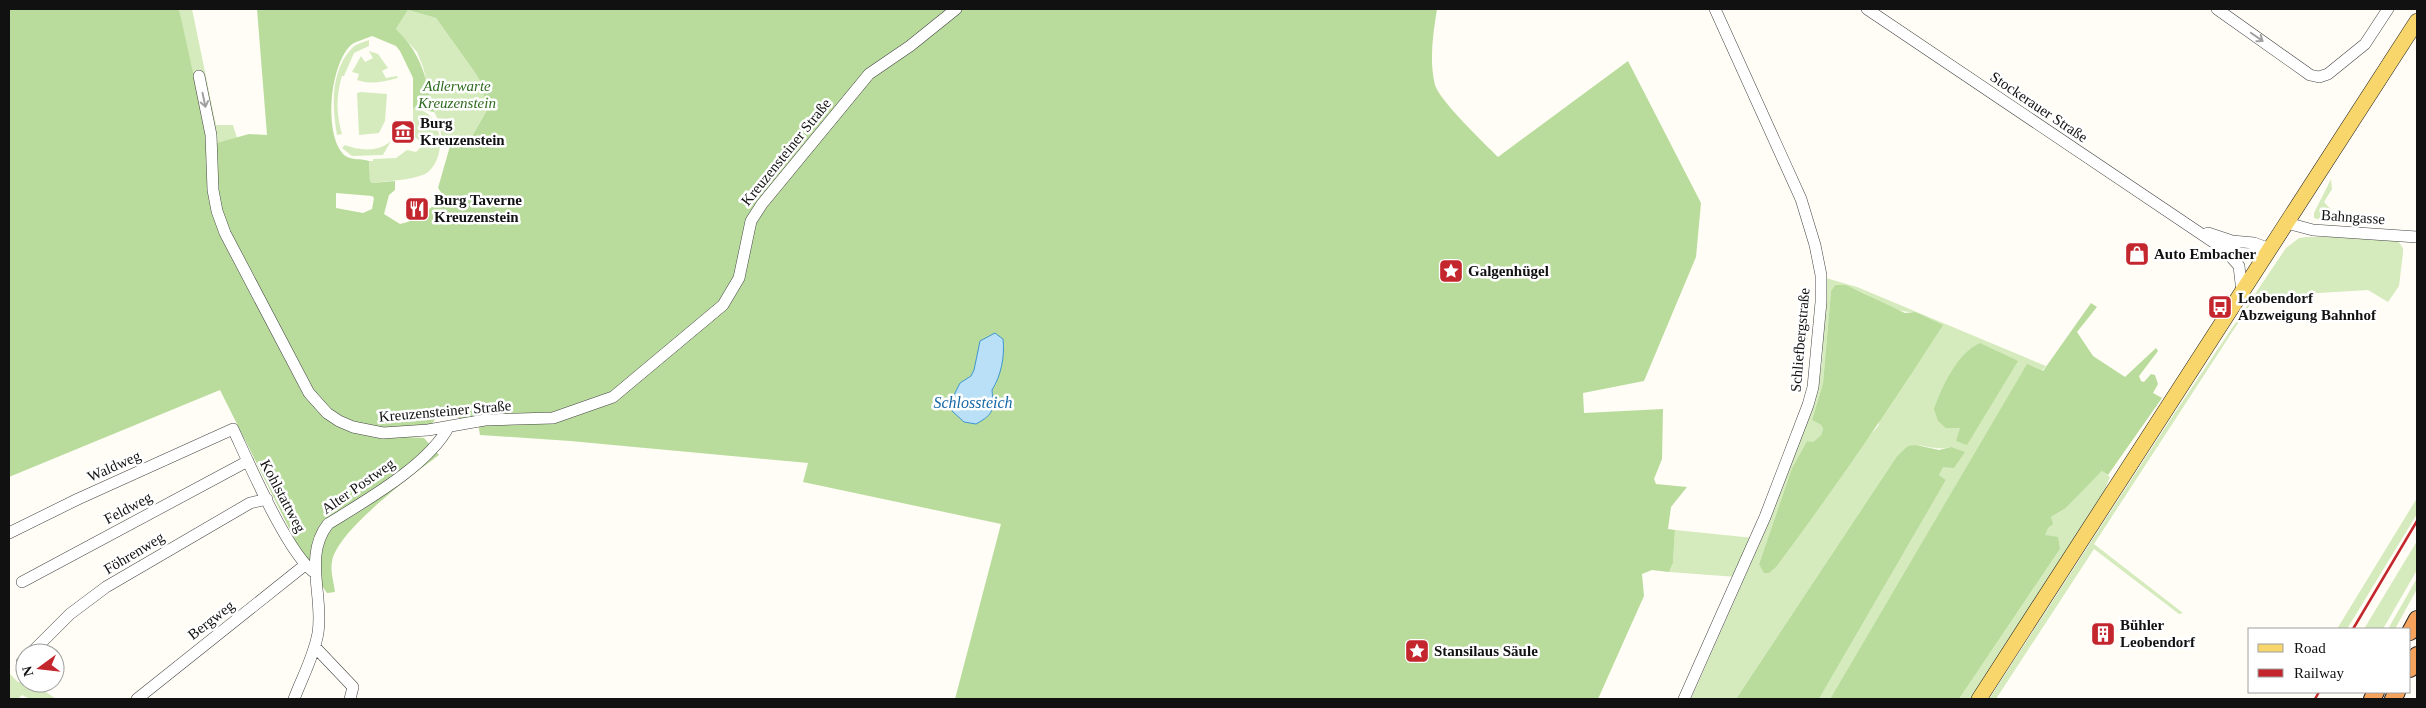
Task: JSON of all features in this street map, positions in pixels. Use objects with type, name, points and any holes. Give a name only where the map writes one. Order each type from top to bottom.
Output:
[{"type":"highway","points":[[2411,630],[2417,619]]},
{"type":"highway","points":[[2411,667],[2417,655]]},
{"type":"main road","points":[[1979,699],[2417,21]]},
{"type":"street","name":"Kreuzensteiner Straße","points":[[199,76],[209,123],[213,190],[217,211],[225,233],[309,393],[327,413],[339,421],[367,431],[402,432],[485,420],[553,418],[599,402],[619,392],[723,305],[739,278],[751,221],[762,204],[869,74],[910,46],[956,9]]},
{"type":"street","name":"Schliefbergstraße","points":[[1684,699],[1765,517],[1808,405],[1813,387],[1821,302],[1819,261],[1801,199],[1715,9]]},
{"type":"street","name":"Stockerauer Straße","points":[[1867,9],[2225,250],[2239,266],[2242,292]]},
{"type":"street","points":[[2217,9],[2310,75],[2319,77],[2328,74],[2365,44],[2388,9]]},
{"type":"street","name":"Bahngasse","points":[[2287,223],[2313,230],[2417,238]]},
{"type":"street","name":"Stockerauer Straße","points":[[2194,229],[2232,242],[2254,243],[2270,249]]},
{"type":"street","name":"Stockerauer Straße","points":[[2225,250],[2260,254],[2270,249]]},
{"type":"street","name":"Alter Postweg","points":[[294,699],[315,647],[320,614],[314,572],[320,538],[328,524],[386,487],[408,469],[443,437],[449,426]]},
{"type":"street","name":"Kohlstattweg","points":[[233,429],[267,499],[304,565],[314,572]]},
{"type":"street","name":"Waldweg","points":[[9,533],[78,499],[233,429]]},
{"type":"street","name":"Feldweg","points":[[22,582],[248,461]]},
{"type":"street","name":"Föhrenweg","points":[[41,643],[70,614],[106,587],[250,503],[267,499]]},
{"type":"street","name":"Bergweg","points":[[137,699],[304,565]]},
{"type":"street","points":[[315,647],[353,687],[350,699]]},
{"type":"green space","points":[[9,9],[179,9],[204,123],[206,146],[249,134],[267,135],[257,9],[1437,9],[1432,57],[1435,85],[1445,101],[1498,157],[1628,61],[1701,203],[1696,257],[1644,381],[1583,393],[1584,413],[1663,409],[1662,459],[1654,479],[1656,484],[1687,487],[1671,507],[1668,529],[1675,530],[1673,563],[1669,572],[1652,570],[1642,574],[1644,596],[1598,699],[955,699],[1001,524],[803,482],[808,463],[570,441],[480,435],[477,417],[460,419],[454,414],[435,419],[432,424],[405,429],[407,437],[424,438],[439,455],[378,504],[347,535],[337,549],[332,562],[335,592],[327,593],[309,568],[220,390],[9,477]],"holes":[[[408,10],[436,18],[481,83],[487,110],[466,147],[450,146],[438,188],[443,195],[424,213],[413,220],[400,224],[384,214],[389,195],[395,190],[395,181],[372,183],[370,181],[369,161],[353,159],[344,155],[337,145],[331,116],[334,83],[344,54],[351,45],[372,36],[396,46],[400,51],[413,78],[413,108],[434,112],[418,58],[396,29]],[[336,193],[372,196],[374,198],[372,209],[363,213],[336,208]],[[974,370],[997,382],[992,390],[994,407],[953,397],[960,383],[971,376]]]},
{"type":"green space","points":[[179,9],[192,9],[216,125],[233,125],[237,138],[206,146]]},
{"type":"green space","name":"Adlerwarte Kreuzenstein","points":[[408,10],[436,18],[481,83],[487,110],[466,147],[458,148],[442,144],[440,123],[434,112],[423,67],[417,52],[396,29]]},
{"type":"green space","points":[[369,40],[369,46],[354,53],[344,76],[342,76],[338,105],[342,134],[337,135],[334,113],[336,78],[345,57],[352,48]]},
{"type":"green space","points":[[369,51],[378,54],[388,68],[382,71],[386,78],[397,76],[398,78],[372,83],[357,80],[359,74],[352,72],[361,56],[365,62],[373,58]]},
{"type":"green space","points":[[357,93],[387,94],[385,121],[379,133],[359,135]]},
{"type":"green space","points":[[413,108],[423,111],[431,117],[436,125],[440,145],[434,164],[428,172],[417,177],[372,183],[370,181],[369,161],[373,161],[373,159],[396,158],[407,150],[416,152],[421,147],[419,140],[413,136]]},
{"type":"green space","points":[[391,141],[383,155],[352,156],[342,148],[345,145],[363,149],[375,149]]},
{"type":"green space","points":[[2331,179],[2332,189],[2324,202],[2335,214],[2333,220],[2324,221],[2314,218],[2314,213]]},
{"type":"green space","points":[[2359,237],[2398,241],[2403,248],[2399,286],[2388,302],[2368,290],[2255,297],[2094,544],[2183,613],[2179,614],[2094,549],[1996,699],[1989,699],[2170,420],[2286,248],[2299,238]]},
{"type":"green space","points":[[1826,278],[1857,287],[2046,366],[2042,371],[2027,365],[1830,699],[1819,699],[1946,480],[1939,475],[1951,447],[1911,447],[1897,456],[1736,699],[1691,699],[1771,518],[1808,420],[1819,381],[1822,361]],"holes":[[[1835,285],[1846,286],[1895,309],[1915,312],[1878,426],[1759,564],[1792,468],[1807,441],[1813,442],[1821,435],[1823,429],[1821,425],[1812,420],[1823,383],[1831,291]]]},
{"type":"green space","points":[[1835,285],[1846,285],[1905,313],[1915,312],[1943,325],[1820,508],[1776,567],[1769,573],[1764,573],[1759,564],[1792,468],[1807,441],[1813,442],[1821,435],[1823,429],[1821,425],[1812,420],[1823,383],[1831,291]]},
{"type":"green space","points":[[2091,303],[2097,307],[2077,332],[2093,356],[2125,377],[2156,348],[2158,351],[2139,376],[2141,381],[2144,382],[2151,374],[2155,375],[2158,384],[2153,393],[2162,398],[2108,475],[2102,471],[2066,508],[2051,517],[2053,524],[2048,528],[2045,535],[2058,537],[2060,549],[1959,699],[1830,699],[2027,364],[2043,371]]},
{"type":"green space","points":[[1980,343],[2018,361],[1967,445],[1956,441],[1960,428],[1946,428],[1938,421],[1934,409],[1941,391],[1957,362],[1964,354]]},
{"type":"green space","points":[[1916,445],[1939,450],[1951,447],[1965,452],[1954,468],[1943,467],[1939,475],[1946,480],[1819,699],[1736,699],[1897,456],[1908,446]]},
{"type":"green space","points":[[2102,471],[2110,477],[2100,501],[1972,699],[1959,699],[2060,549],[2044,536],[2051,517],[2066,508]]},
{"type":"green space","points":[[2417,498],[2417,514],[2348,628],[2338,628]]},
{"type":"green space","points":[[1675,530],[1754,538],[1737,577],[1669,572],[1673,563]]},
{"type":"green space","points":[[2417,541],[2417,570],[2384,628],[2365,628]]},
{"type":"green space","points":[[2417,578],[2417,589],[2396,628],[2389,628]]},
{"type":"green space","points":[[9,673],[15,679],[15,693],[47,693],[56,699],[30,699],[22,695],[18,699],[11,699],[9,697]]},
{"type":"water","name":"Schlossteich","points":[[995,333],[1003,339],[1003,352],[1002,366],[992,390],[992,411],[976,424],[964,422],[952,411],[953,397],[960,383],[971,376],[974,370],[980,341]]},
{"type":"railway","points":[[2354,628],[2417,521]]},
{"type":"railway","points":[[2315,699],[2318,693]]},
{"type":"place","name":"Burg Kreuzenstein","points":[[403,132]]},
{"type":"place","name":"Burg Taverne Kreuzenstein","points":[[417,209]]},
{"type":"place","name":"Auto Embacher","points":[[2137,254]]},
{"type":"place","name":"Galgenhügel","points":[[1451,271]]},
{"type":"place","name":"Leobendorf Abzweigung Bahnhof","points":[[2220,307]]},
{"type":"place","name":"Bühler Leobendorf","points":[[2103,634]]},
{"type":"place","name":"Stansilaus Säule","points":[[1417,651]]}]
